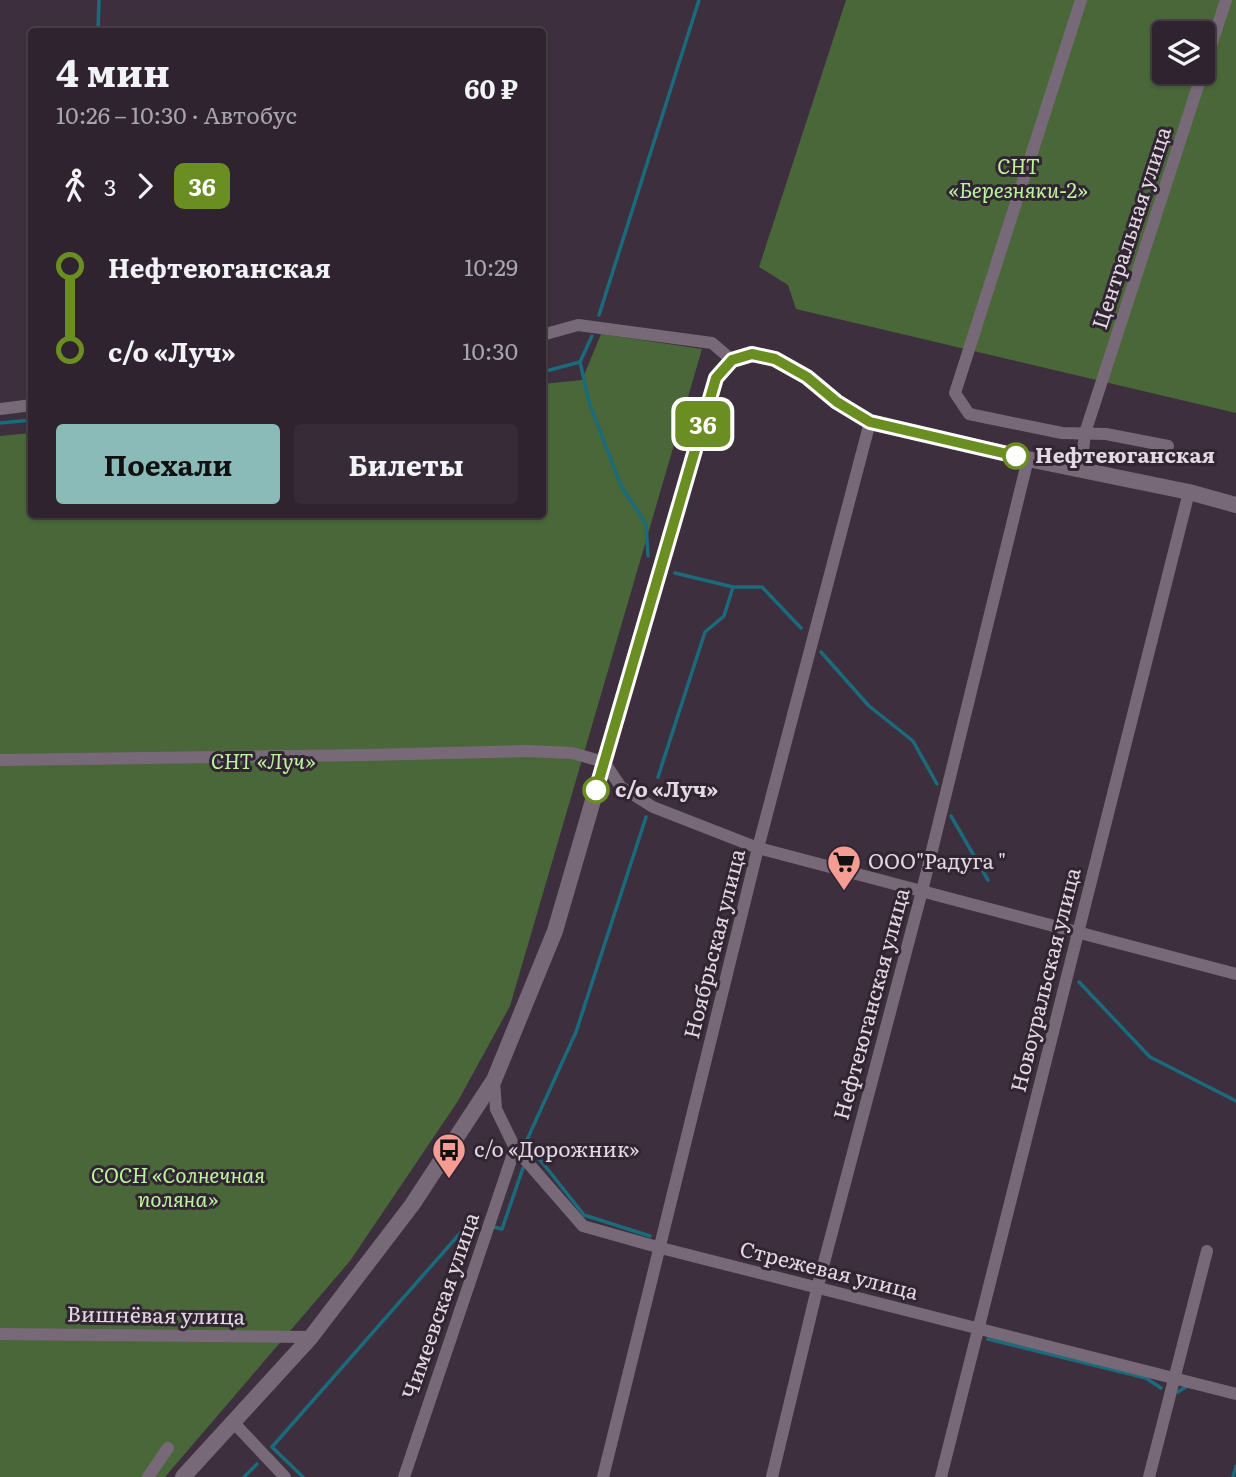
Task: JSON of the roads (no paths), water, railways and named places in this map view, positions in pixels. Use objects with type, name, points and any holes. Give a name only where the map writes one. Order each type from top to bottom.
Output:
[{"type":"street","points":[[1081,0],[955,393],[969,414],[1062,433],[1106,434],[1168,446]]},
{"type":"street","name":"Центральная улица","points":[[1081,470],[1085,433],[1226,0]]},
{"type":"street","points":[[546,334],[578,326],[712,343],[732,360]]},
{"type":"street","points":[[183,1477],[311,1337],[412,1205],[494,1080],[555,931],[716,378],[732,360],[752,354],[775,359],[807,377],[837,402],[870,422],[1028,459],[1189,492],[1236,505]]},
{"type":"street","points":[[0,409],[28,406]]},
{"type":"street","name":"Ноябрьская улица","points":[[603,1477],[758,848],[870,422]]},
{"type":"street","name":"Нефтеюганская улица","points":[[772,1477],[817,1289],[922,891],[1028,459]]},
{"type":"street","name":"Новоуральская улица","points":[[942,1477],[1189,492]]},
{"type":"street","points":[[0,760],[528,751],[572,753],[604,762],[621,788],[653,807],[758,848],[1236,974]]},
{"type":"street","name":"Стрежевая улица","points":[[494,1080],[496,1109],[514,1148],[583,1226],[817,1289],[1236,1394]]},
{"type":"street","name":"Чимеевская улица","points":[[404,1477],[514,1148]]},
{"type":"street","points":[[1149,1477],[1207,1251]]},
{"type":"street","name":"Вишнёвая улица","points":[[0,1335],[311,1337]]},
{"type":"street","points":[[233,1422],[283,1476]]},
{"type":"street","points":[[148,1477],[168,1448]]},
{"type":"waterway","points":[[98,28],[99,0]]},
{"type":"waterway","points":[[599,315],[699,0]]},
{"type":"waterway","points":[[546,371],[580,362],[592,336]]},
{"type":"waterway","points":[[580,362],[589,402],[621,486],[646,524],[648,556]]},
{"type":"waterway","points":[[0,423],[28,420]]},
{"type":"waterway","points":[[675,573],[733,587],[762,587],[801,628]]},
{"type":"waterway","points":[[658,777],[705,632],[724,616],[733,587]]},
{"type":"waterway","points":[[821,652],[869,706],[913,741],[937,784]]},
{"type":"waterway","points":[[951,816],[988,880]]},
{"type":"waterway","points":[[646,817],[576,1032],[526,1142],[584,1215],[650,1236]]},
{"type":"waterway","points":[[1079,982],[1150,1057],[1236,1101]]},
{"type":"waterway","points":[[494,1227],[502,1229],[523,1168]]},
{"type":"waterway","points":[[303,1477],[272,1447],[470,1222],[475,1223]]},
{"type":"waterway","points":[[988,1339],[1146,1378],[1161,1388]]},
{"type":"waterway","points":[[1178,1392],[1187,1386]]},
{"type":"waterway","points":[[244,1477],[257,1464]]},
{"type":"waterway","points":[[1233,1477],[1236,1466]]},
{"type":"place","name":"Нефтеюганская","points":[[1016,456]]},
{"type":"place","name":"с/о «Луч»","points":[[596,790]]},
{"type":"place","name":"ООО\"Радуга \"","points":[[844,892]]},
{"type":"place","name":"с/о «Дорожник»","points":[[449,1180]]},
{"type":"park label","name":"СНТ «Березняки-2»","points":[[1018,179]]},
{"type":"park label","name":"СНТ «Луч»","points":[[263,762]]},
{"type":"park label","name":"СОСН «Солнечная поляна»","points":[[178,1188]]}]
